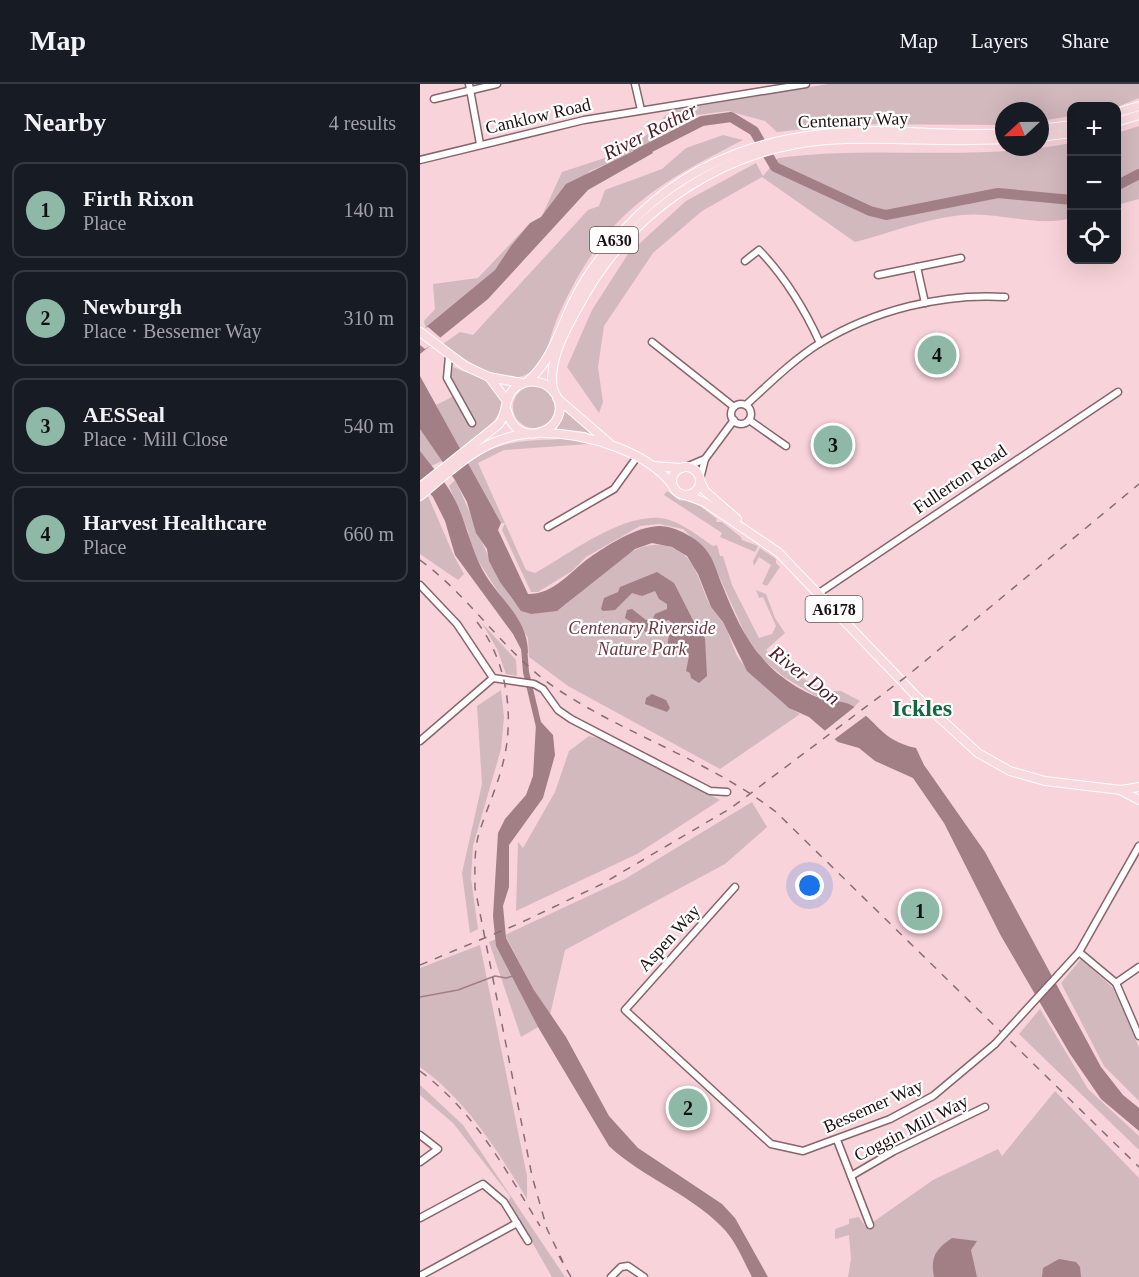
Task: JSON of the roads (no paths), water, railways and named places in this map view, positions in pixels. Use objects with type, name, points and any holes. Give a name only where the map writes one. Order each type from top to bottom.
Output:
[{"type":"main road","points":[[1121,111],[1139,106]]},
{"type":"main road","points":[[1121,120],[1139,115]]},
{"type":"main road","points":[[1049,128],[1067,126]]},
{"type":"main road","name":"Centenary Way","points":[[525,383],[543,366],[582,285],[621,232],[652,203],[712,164],[788,141],[843,131],[995,132]]},
{"type":"main road","points":[[1049,136],[1067,134]]},
{"type":"main road","name":"Centenary Way","points":[[788,141],[995,139]]},
{"type":"main road","name":"Centenary Way","points":[[556,395],[552,369],[568,328],[611,256],[637,227],[672,198],[712,172],[753,150]]},
{"type":"main road","points":[[420,332],[449,356],[489,377],[525,383],[539,382],[556,395]]},
{"type":"main road","points":[[489,377],[507,401],[507,411],[515,427],[531,434]]},
{"type":"main road","name":"A630","points":[[507,401],[513,391],[525,383]]},
{"type":"main road","name":"A630","points":[[541,433],[555,422],[559,410],[556,395]]},
{"type":"main road","name":"A6178","points":[[556,395],[615,447]]},
{"type":"main road","points":[[420,496],[499,424],[507,411]]},
{"type":"main road","points":[[420,487],[469,452],[500,438],[541,433]]},
{"type":"main road","name":"A6178","points":[[541,433],[581,435],[615,447],[653,466],[669,479],[675,489],[698,498],[744,527],[778,552],[918,698],[978,753],[1027,777],[1056,783],[1121,790],[1139,787]]},
{"type":"main road","name":"A6178","points":[[653,466],[694,470],[705,491],[744,527]]},
{"type":"main road","points":[[675,489],[673,477],[683,468]]},
{"type":"main road","points":[[686,495],[697,490],[700,480]]},
{"type":"main road","name":"A6178","points":[[1121,790],[1139,800]]},
{"type":"street","points":[[434,99],[470,87],[497,84]]},
{"type":"street","points":[[635,84],[640,111]]},
{"type":"street","name":"Canklow Road","points":[[420,160],[538,130],[805,84]]},
{"type":"street","points":[[470,87],[480,144]]},
{"type":"street","points":[[745,261],[759,250],[767,258],[792,289],[820,343]]},
{"type":"street","points":[[878,275],[961,258]]},
{"type":"street","points":[[917,267],[925,303]]},
{"type":"street","points":[[746,405],[787,367],[820,343],[863,322],[925,303],[980,295],[1005,297]]},
{"type":"street","points":[[652,342],[734,407]]},
{"type":"street","points":[[449,356],[447,378],[472,423]]},
{"type":"street","name":"Fullerton Road","points":[[819,593],[1118,392]]},
{"type":"street","points":[[739,404],[746,405],[750,410],[749,420],[742,423],[734,420],[731,416],[734,407],[739,404]]},
{"type":"street","points":[[700,480],[705,459],[734,420]]},
{"type":"street","points":[[749,420],[786,446]]},
{"type":"street","points":[[548,527],[614,489],[637,458]]},
{"type":"street","points":[[683,468],[705,459]]},
{"type":"street","points":[[420,585],[457,624],[493,678],[504,682],[525,682],[543,688],[558,710],[592,732],[710,791],[727,792]]},
{"type":"street","points":[[420,741],[493,678]]},
{"type":"street","name":"Bessemer Way","points":[[625,1010],[771,1144],[802,1151],[837,1140],[890,1119],[926,1100],[965,1071],[995,1044],[1079,951],[1139,846]]},
{"type":"street","name":"Aspen Way","points":[[625,1010],[735,886]]},
{"type":"street","points":[[1079,951],[1116,982],[1139,1036]]},
{"type":"street","points":[[1116,982],[1139,967]]},
{"type":"street","name":"Coggin Mill Way","points":[[851,1176],[894,1151],[985,1107]]},
{"type":"street","points":[[420,1135],[438,1149],[420,1162]]},
{"type":"street","points":[[837,1140],[870,1225]]},
{"type":"street","points":[[420,1218],[483,1184],[504,1202],[528,1241]]},
{"type":"street","points":[[420,1276],[517,1223]]},
{"type":"street","points":[[611,1277],[621,1267],[627,1266],[644,1277]]},
{"type":"waterway","name":"River Rother","points":[[637,154],[702,121],[731,117],[754,131],[775,167],[870,211],[886,215],[998,193],[1067,200]]},
{"type":"waterway","name":"River Rother","points":[[1121,183],[1139,174]]},
{"type":"waterway","points":[[524,647],[526,672],[540,731]]},
{"type":"waterway","points":[[420,997],[458,990],[495,976],[506,978],[513,976]]},
{"type":"railway","points":[[420,965],[518,924],[602,884],[731,808],[907,676],[1139,484]]},
{"type":"railway","points":[[420,560],[439,575],[523,661],[560,691],[614,722],[724,778],[776,812],[1139,1167]]},
{"type":"railway","points":[[477,622],[487,637],[502,671],[508,708],[508,727],[507,745],[500,772],[477,843],[475,888],[532,1176],[547,1229],[563,1262]]},
{"type":"railway","points":[[420,1071],[457,1104],[488,1142],[540,1226]]},
{"type":"railway","points":[[559,1256],[571,1277]]},
{"type":"place","name":"Harvest Healthcare","points":[[937,355]]},
{"type":"place","name":"AESSeal","points":[[833,445]]},
{"type":"place","name":"Firth Rixon","points":[[920,911]]},
{"type":"place","name":"Newburgh","points":[[688,1108]]},
{"type":"district","name":"Ickles","points":[[922,708]]},
{"type":"park label","name":"Centenary Riverside Nature Park","points":[[642,638]]},
{"type":"water label","name":"River Don","points":[[805,675]]}]
